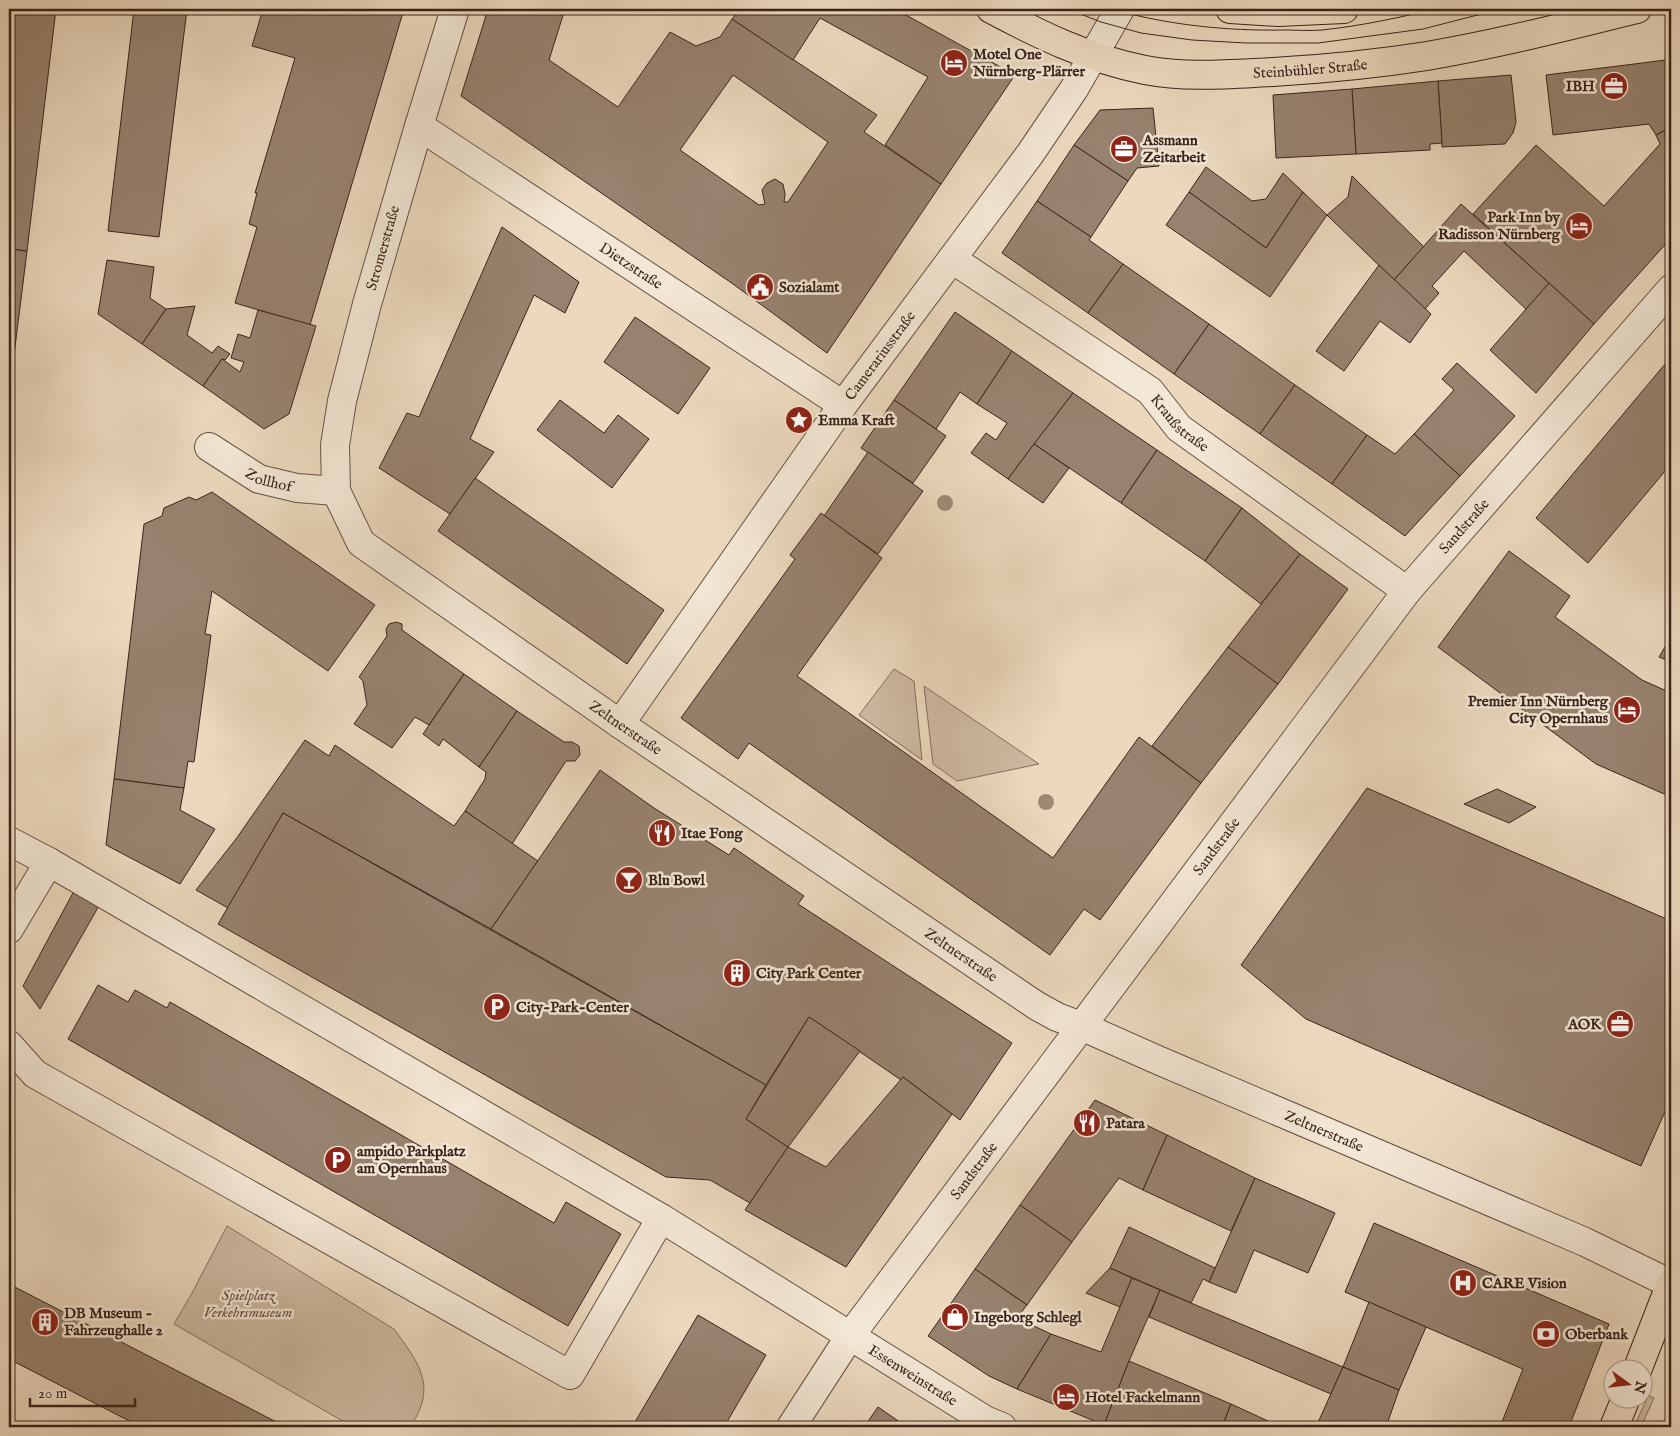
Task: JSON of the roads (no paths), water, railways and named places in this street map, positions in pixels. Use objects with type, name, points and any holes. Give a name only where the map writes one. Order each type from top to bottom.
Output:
[{"type":"main road","name":"Steinbühler Straße","points":[[991,9],[1050,40],[1092,57],[1145,70],[1205,75],[1332,67],[1389,61],[1458,50],[1638,9]]},
{"type":"main road","points":[[1230,9],[1278,12],[1344,9]]},
{"type":"main road","points":[[1642,1358],[1671,1283]]},
{"type":"main road","points":[[1614,1427],[1622,1408]]},
{"type":"street","name":"Stromerstraße","points":[[336,491],[335,445],[342,401],[367,304],[455,9]]},
{"type":"street","name":"Camerariusstraße","points":[[620,724],[843,405],[1035,147],[1074,89],[1120,9]]},
{"type":"street","name":"Dietzstraße","points":[[419,126],[843,405]]},
{"type":"street","name":"Kraußstraße","points":[[952,259],[1150,391],[1179,428],[1407,591]]},
{"type":"street","name":"Sandstraße","points":[[791,1427],[850,1336],[1407,591],[1671,290]]},
{"type":"street","name":"Zollhof","points":[[210,446],[259,480],[297,488],[336,491]]},
{"type":"street","name":"Zeltnerstraße","points":[[336,491],[361,543],[620,724],[1011,990],[1057,1017],[1082,1026],[1576,1238],[1671,1283]]},
{"type":"street","name":"Essenweinstraße","points":[[9,841],[49,862],[661,1218],[985,1420],[1002,1427]]},
{"type":"street","points":[[9,929],[49,862]]},
{"type":"street","points":[[9,1045],[35,1074],[570,1375],[661,1218]]},
{"type":"tram line","points":[[1068,9],[1101,22],[1141,33],[1192,40],[1246,43],[1318,43],[1423,29],[1501,9]]},
{"type":"tram line","points":[[1111,9],[1132,15],[1197,26],[1308,30],[1365,24],[1435,9]]},
{"type":"place","name":"Motel One Nürnberg-Plärrer","points":[[954,63]]},
{"type":"place","name":"IBH","points":[[1614,86]]},
{"type":"place","name":"Assmann Zeitarbeit","points":[[1124,149]]},
{"type":"place","name":"Park Inn by Radisson Nürnberg","points":[[1579,226]]},
{"type":"place","name":"Sozialamt","points":[[760,287]]},
{"type":"place","name":"Emma Kraft","points":[[799,420]]},
{"type":"place","name":"Premier Inn Nürnberg City Opernhaus","points":[[1627,710]]},
{"type":"place","name":"Itae Fong","points":[[662,833]]},
{"type":"place","name":"Blu Bowl","points":[[629,880]]},
{"type":"place","name":"City Park Center","points":[[737,973]]},
{"type":"place","name":"City-Park-Center","points":[[497,1007]]},
{"type":"place","name":"AOK","points":[[1620,1024]]},
{"type":"place","name":"Patara","points":[[1087,1123]]},
{"type":"place","name":"ampido Parkplatz am Opernhaus","points":[[338,1160]]},
{"type":"place","name":"CARE Vision","points":[[1463,1283]]},
{"type":"place","name":"Ingeborg Schlegl","points":[[955,1317]]},
{"type":"place","name":"DB Museum - Fahrzeughalle 2","points":[[45,1322]]},
{"type":"place","name":"Oberbank","points":[[1546,1334]]},
{"type":"place","name":"Hotel Fackelmann","points":[[1066,1397]]},
{"type":"park label","name":"Spielplatz Verkehrsmuseum","points":[[248,1304]]}]
